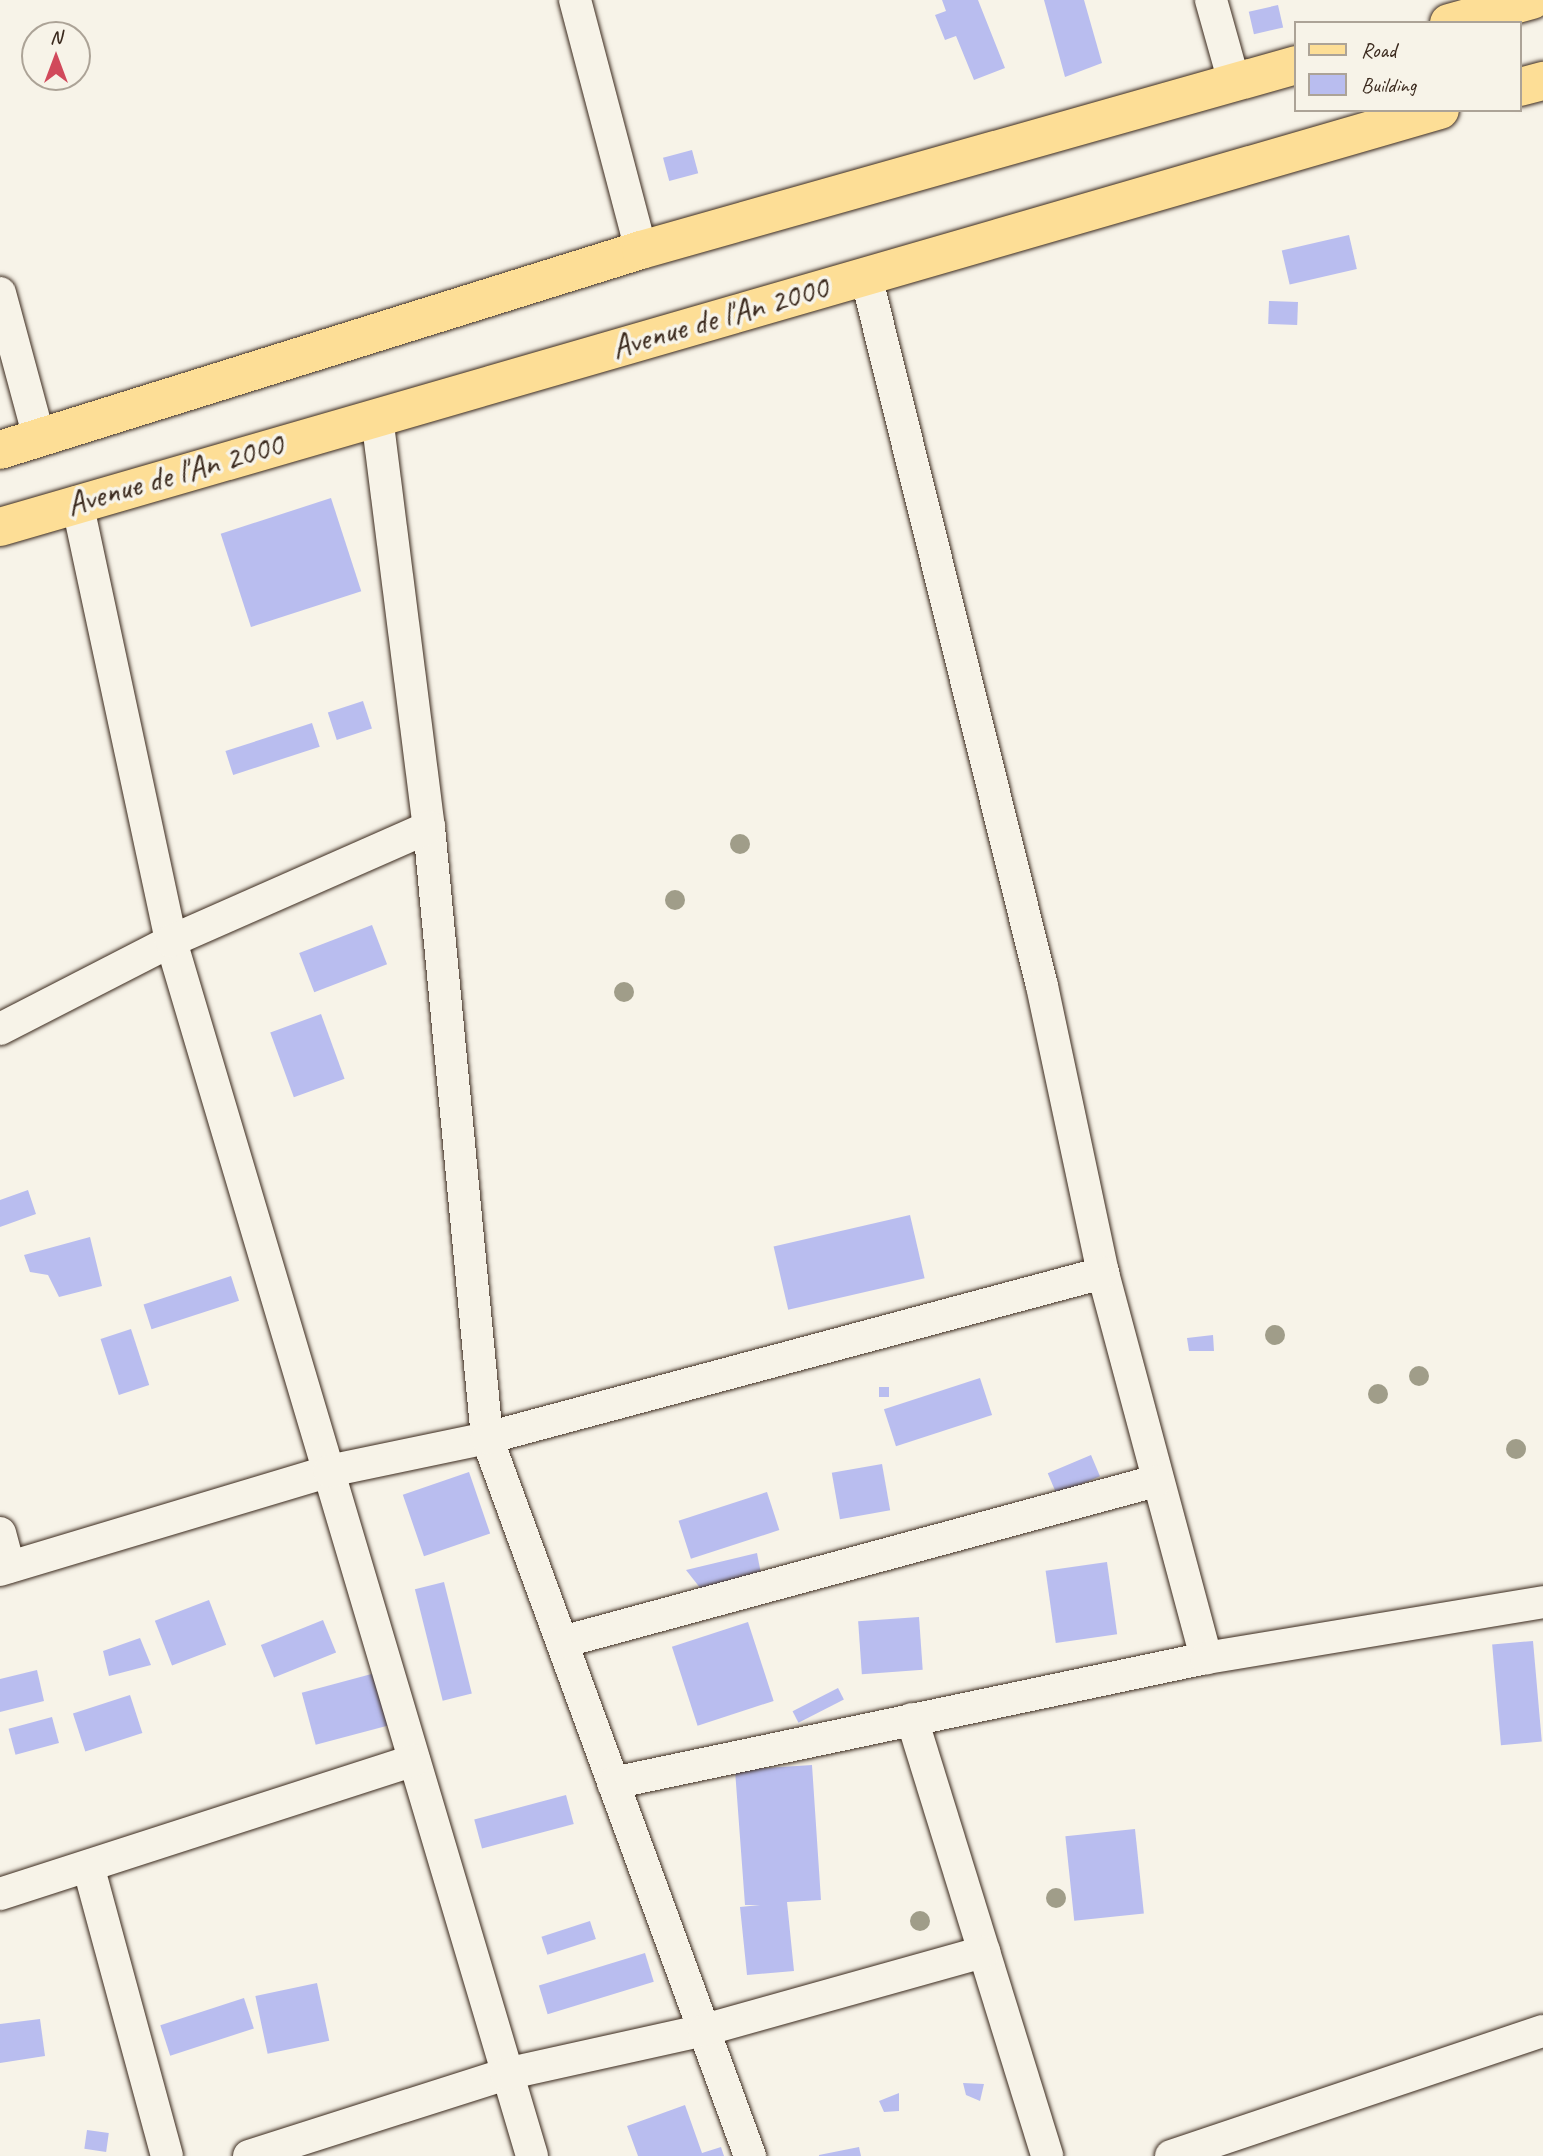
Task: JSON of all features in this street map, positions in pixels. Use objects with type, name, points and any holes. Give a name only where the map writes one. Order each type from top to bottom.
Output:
[{"type":"main road","points":[[1456,21],[1532,0]]},
{"type":"main road","points":[[0,450],[641,250],[1294,66]]},
{"type":"main road","points":[[1522,86],[1543,80]]},
{"type":"main road","name":"Avenue de l'An 2000","points":[[0,527],[78,502],[1433,112]]},
{"type":"street","points":[[575,0],[641,250]]},
{"type":"street","points":[[1211,0],[1234,82]]},
{"type":"street","points":[[866,276],[1042,986],[1103,1273],[1156,1481],[1206,1658]]},
{"type":"street","points":[[0,293],[39,438]]},
{"type":"street","points":[[377,417],[429,827],[486,1438],[750,2156]]},
{"type":"street","points":[[78,502],[171,942],[506,2074],[533,2156]]},
{"type":"street","points":[[0,1029],[171,942],[429,827]]},
{"type":"street","points":[[0,1533],[5,1568],[329,1471],[486,1438],[1103,1273]]},
{"type":"street","points":[[562,1642],[1156,1481]]},
{"type":"street","points":[[613,1783],[1206,1658],[1543,1602]]},
{"type":"street","points":[[912,1719],[1047,2156]]},
{"type":"street","points":[[0,1894],[89,1869],[414,1760]]},
{"type":"street","points":[[89,1869],[167,2156]]},
{"type":"street","points":[[266,2153],[506,2074],[704,2030],[984,1952]]},
{"type":"street","points":[[1171,2156],[1543,2031]]},
{"type":"building","points":[[942,0],[978,0],[1005,68],[974,80],[956,36],[945,40],[935,15],[946,11]]},
{"type":"building","points":[[1044,0],[1084,0],[1102,63],[1065,77]]},
{"type":"building","points":[[1278,5],[1283,27],[1254,34],[1249,12]]},
{"type":"building","points":[[692,150],[698,173],[669,181],[663,158]]},
{"type":"building","points":[[1349,235],[1357,269],[1290,285],[1282,251]]},
{"type":"building","points":[[1269,301],[1298,302],[1297,325],[1268,324]]},
{"type":"building","points":[[331,498],[361,591],[251,627],[221,534]]},
{"type":"building","points":[[363,701],[372,729],[337,740],[328,712]]},
{"type":"building","points":[[312,723],[320,747],[233,775],[225,751]]},
{"type":"building","points":[[372,925],[387,964],[314,992],[299,953]]},
{"type":"building","points":[[321,1014],[345,1079],[294,1097],[270,1032]]},
{"type":"building","points":[[28,1190],[36,1214],[0,1227],[0,1200]]},
{"type":"building","points":[[910,1215],[925,1278],[788,1310],[774,1246]]},
{"type":"building","points":[[90,1237],[102,1286],[59,1297],[48,1275],[30,1272],[24,1255]]},
{"type":"building","points":[[231,1276],[239,1301],[152,1329],[144,1304]]},
{"type":"building","points":[[131,1329],[149,1385],[119,1395],[101,1339]]},
{"type":"building","points":[[1213,1335],[1214,1351],[1189,1351],[1187,1338]]},
{"type":"building","points":[[980,1378],[992,1415],[896,1446],[884,1409]]},
{"type":"building","points":[[879,1387],[889,1387],[889,1397],[879,1397]]},
{"type":"building","points":[[1091,1455],[1100,1476],[1057,1495],[1048,1473]]},
{"type":"building","points":[[882,1464],[890,1510],[840,1519],[832,1473]]},
{"type":"building","points":[[469,1472],[490,1533],[424,1556],[403,1495]]},
{"type":"building","points":[[767,1492],[779,1530],[691,1559],[679,1521]]},
{"type":"building","points":[[757,1553],[761,1574],[701,1589],[686,1570]]},
{"type":"building","points":[[1107,1562],[1117,1634],[1056,1643],[1046,1571]]},
{"type":"building","points":[[444,1582],[472,1694],[443,1701],[415,1589]]},
{"type":"building","points":[[209,1600],[226,1645],[172,1666],[155,1621]]},
{"type":"building","points":[[919,1617],[923,1670],[862,1674],[858,1621]]},
{"type":"building","points":[[323,1620],[336,1652],[274,1678],[261,1645]]},
{"type":"building","points":[[748,1622],[774,1701],[698,1726],[672,1647]]},
{"type":"building","points":[[140,1638],[151,1665],[109,1676],[103,1651]]},
{"type":"building","points":[[1533,1641],[1542,1742],[1501,1745],[1492,1645]]},
{"type":"building","points":[[37,1670],[44,1701],[0,1712],[0,1679]]},
{"type":"building","points":[[379,1672],[393,1724],[316,1745],[302,1693]]},
{"type":"building","points":[[838,1688],[844,1700],[798,1723],[793,1711]]},
{"type":"building","points":[[130,1695],[142,1733],[85,1752],[73,1714]]},
{"type":"building","points":[[52,1717],[59,1743],[16,1755],[9,1729]]},
{"type":"building","points":[[812,1765],[821,1900],[787,1902],[794,1971],[747,1975],[740,1907],[760,1905],[745,1905],[735,1770]]},
{"type":"building","points":[[566,1795],[574,1824],[482,1849],[474,1820]]},
{"type":"building","points":[[1135,1829],[1144,1914],[1074,1921],[1065,1836]]},
{"type":"building","points":[[590,1921],[596,1939],[547,1955],[541,1937]]},
{"type":"building","points":[[645,1953],[654,1982],[548,2014],[539,1985]]},
{"type":"building","points":[[317,1983],[329,2041],[268,2054],[255,1996]]},
{"type":"building","points":[[244,1998],[254,2028],[170,2056],[160,2025]]},
{"type":"building","points":[[40,2019],[45,2056],[0,2063],[0,2024]]},
{"type":"building","points":[[963,2083],[984,2084],[980,2101],[966,2095]]},
{"type":"building","points":[[899,2093],[899,2111],[884,2112],[879,2101]]},
{"type":"building","points":[[685,2105],[702,2153],[721,2147],[724,2156],[638,2156],[627,2126]]},
{"type":"building","points":[[87,2130],[109,2133],[106,2152],[84,2149]]},
{"type":"building","points":[[859,2147],[861,2156],[819,2156],[819,2155]]}]
